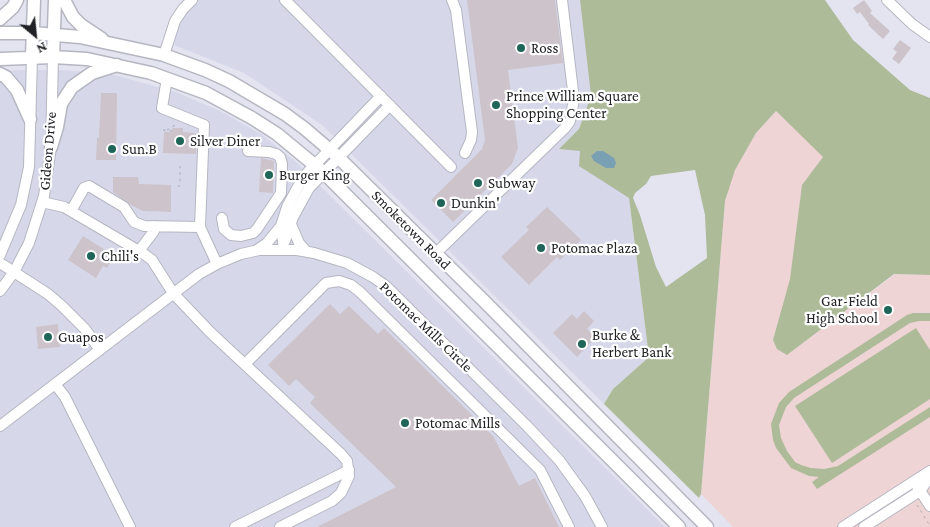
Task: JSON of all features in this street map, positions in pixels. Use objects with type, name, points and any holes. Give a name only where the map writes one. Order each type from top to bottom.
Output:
[{"type":"main road","points":[[0,18],[18,0]]},
{"type":"main road","name":"Gideon Drive","points":[[32,57],[34,0]]},
{"type":"main road","name":"Gideon Drive","points":[[53,57],[54,0]]},
{"type":"main road","points":[[64,0],[71,14],[81,25],[106,42]]},
{"type":"main road","name":"Smoketown Road","points":[[0,33],[54,34],[106,42],[164,55],[205,70],[259,97],[304,128],[333,153],[486,303],[707,527]]},
{"type":"main road","name":"Smoketown Road","points":[[0,59],[53,57],[87,59],[119,65],[166,78],[206,93],[277,134],[319,168],[679,527]]},
{"type":"main road","points":[[51,146],[61,104],[72,87],[92,74],[119,65]]},
{"type":"main road","points":[[0,74],[13,84],[30,119]]},
{"type":"main road","points":[[556,405],[571,390]]},
{"type":"street","points":[[164,55],[176,21],[183,9],[192,0]]},
{"type":"street","points":[[285,0],[452,167]]},
{"type":"street","points":[[452,0],[456,10],[472,132],[471,140],[465,152]]},
{"type":"street","points":[[435,254],[561,132],[570,121],[574,99],[562,0]]},
{"type":"street","points":[[888,0],[912,24],[930,36]]},
{"type":"street","name":"Gideon Drive","points":[[0,255],[16,217],[26,185],[29,167],[32,57]]},
{"type":"street","name":"Gideon Drive","points":[[0,291],[14,272],[29,243],[42,202],[51,146],[53,57]]},
{"type":"street","points":[[166,78],[162,108],[204,126],[200,227],[218,264]]},
{"type":"street","points":[[284,250],[285,224],[293,194],[304,176],[319,168],[380,96]]},
{"type":"street","points":[[333,153],[390,105]]},
{"type":"street","points":[[222,218],[224,229],[231,235],[249,234],[258,229],[281,193],[282,164],[280,157],[269,152],[248,151]]},
{"type":"street","points":[[71,211],[84,188],[89,186],[124,207],[134,222],[144,226],[200,227]]},
{"type":"street","points":[[42,202],[64,207],[152,260],[173,293],[210,332],[341,454],[349,470],[347,484],[338,497],[280,527]]},
{"type":"street","points":[[252,252],[267,243],[285,224]]},
{"type":"street","points":[[285,224],[307,252]]},
{"type":"street","points":[[139,251],[154,231],[153,226]]},
{"type":"street","name":"Potomac Mills Circle","points":[[0,426],[199,274],[241,254],[284,250],[307,252],[347,263],[368,273],[387,287],[559,460],[585,496],[602,527]]},
{"type":"street","points":[[0,263],[48,294],[73,316],[100,350]]},
{"type":"street","points":[[245,364],[326,283],[339,281],[351,285],[540,470],[569,527]]},
{"type":"street","points":[[54,384],[66,398],[130,527]]},
{"type":"street","points":[[234,527],[349,470]]},
{"type":"street","points":[[844,527],[930,471]]},
{"type":"street","points":[[864,527],[916,494],[930,477]]},
{"type":"street","points":[[914,481],[916,494],[930,506]]},
{"type":"path","points":[[167,130],[174,126],[175,120]]},
{"type":"path","points":[[163,130],[172,130]]},
{"type":"path","points":[[178,187],[180,185],[180,166]]},
{"type":"path","points":[[916,494],[930,526]]},
{"type":"shaded area","points":[[183,0],[580,0],[593,115],[619,120],[649,357],[613,389],[604,404],[322,125],[244,73],[174,45]]},
{"type":"shaded area","name":"Potomac Mills","points":[[62,70],[111,74],[176,92],[220,111],[261,134],[294,160],[665,527],[0,527],[0,72]]},
{"type":"shaded area","name":"Gar-Field High School","points":[[776,111],[824,156],[788,354],[895,274],[930,275],[930,527],[733,527],[701,494],[725,201],[734,170],[756,133]]},
{"type":"green space","points":[[580,0],[825,0],[853,40],[910,90],[930,98],[930,275],[894,274],[787,355],[777,349],[773,340],[790,279],[802,185],[823,157],[776,111],[756,133],[735,170],[725,201],[701,494],[699,498],[604,404],[613,389],[649,357],[629,198],[579,166],[580,151],[559,149],[579,129],[591,96]],"holes":[[[695,170],[705,215],[707,258],[666,287],[656,267],[633,198],[635,193],[646,184],[651,176]]]},
{"type":"green space","points":[[930,313],[930,321],[910,323],[794,398],[786,407],[779,425],[781,438],[787,451],[795,462],[801,465],[824,469],[838,466],[930,407],[930,417],[817,489],[812,482],[819,477],[809,476],[791,468],[776,448],[771,424],[779,403],[789,392],[907,315]]},
{"type":"green space","points":[[916,328],[930,350],[930,399],[832,463],[795,406]]},
{"type":"water","points":[[597,151],[603,151],[614,158],[616,163],[614,168],[606,168],[594,161],[591,156]]},
{"type":"building","name":"Prince William Square Shopping Center","points":[[467,0],[555,0],[563,63],[508,70],[518,148],[512,164],[453,222],[431,200],[482,149],[485,140]]},
{"type":"building","points":[[864,0],[872,11],[870,13],[890,31],[883,39],[868,25],[860,12],[857,14],[853,8]]},
{"type":"building","points":[[900,40],[911,48],[899,64],[892,59],[897,52],[893,49]]},
{"type":"building","points":[[101,93],[117,93],[116,160],[96,160]]},
{"type":"building","name":"Silver Diner","points":[[172,128],[183,128],[183,132],[196,133],[196,154],[163,153],[164,132],[172,132]]},
{"type":"building","name":"Burger King","points":[[261,158],[274,161],[273,193],[259,192]]},
{"type":"building","points":[[113,177],[138,177],[139,184],[171,185],[171,212],[143,211],[131,205],[113,192]]},
{"type":"building","name":"Potomac Plaza","points":[[547,207],[581,240],[560,260],[557,257],[529,285],[501,257],[529,230],[526,227]]},
{"type":"building","name":"Chili's","points":[[83,236],[110,253],[109,255],[113,258],[107,268],[103,266],[96,278],[68,260]]},
{"type":"building","name":"Potomac Mills","points":[[330,304],[340,314],[349,306],[378,334],[384,328],[493,436],[519,486],[535,478],[559,527],[317,527],[396,487],[310,403],[315,397],[296,379],[289,386],[268,365]]},
{"type":"building","points":[[584,311],[594,321],[587,329],[596,337],[577,357],[553,333],[572,314],[577,319]]},
{"type":"building","name":"Guapos","points":[[58,324],[60,347],[38,349],[36,327]]},
{"type":"place","name":"Ross","points":[[521,48]]},
{"type":"place","name":"Prince William Square Shopping Center","points":[[496,105]]},
{"type":"place","name":"Silver Diner","points":[[180,141]]},
{"type":"place","name":"Sun.B","points":[[112,149]]},
{"type":"place","name":"Burger King","points":[[269,175]]},
{"type":"place","name":"Subway","points":[[478,183]]},
{"type":"place","name":"Dunkin'","points":[[441,203]]},
{"type":"place","name":"Potomac Plaza","points":[[541,248]]},
{"type":"place","name":"Chili's","points":[[91,256]]},
{"type":"place","name":"Gar-Field High School","points":[[888,310]]},
{"type":"place","name":"Guapos","points":[[48,337]]},
{"type":"place","name":"Burke & Herbert Bank","points":[[582,344]]},
{"type":"place","name":"Potomac Mills","points":[[405,423]]}]
